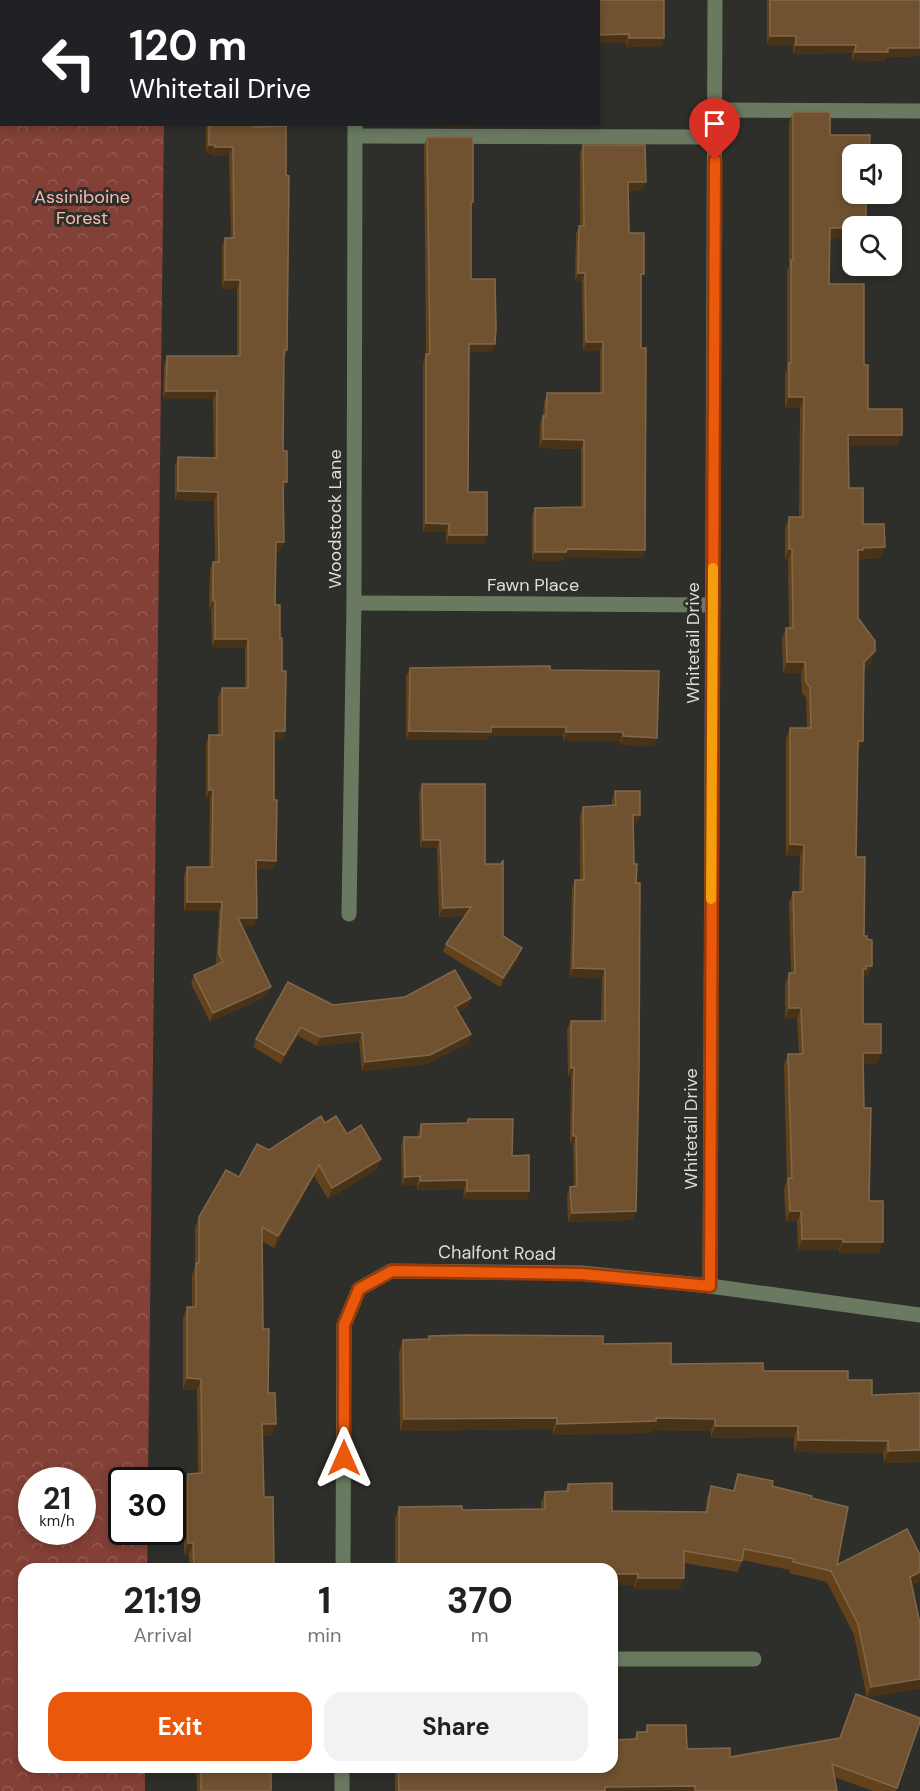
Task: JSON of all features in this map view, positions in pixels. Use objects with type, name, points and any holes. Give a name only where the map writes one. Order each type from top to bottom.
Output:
[{"type":"street","name":"Whitetail Drive","points":[[710,1286],[715,0]]},
{"type":"street","points":[[715,110],[920,111]]},
{"type":"street","points":[[355,130],[715,137]]},
{"type":"street","name":"Woodstock Lane","points":[[349,914],[354,603],[355,130]]},
{"type":"street","name":"Fawn Place","points":[[354,603],[713,605]]},
{"type":"street","name":"Chalfont Road","points":[[343,1563],[344,1325],[359,1289],[392,1271],[581,1274],[710,1286],[920,1315]]},
{"type":"street","points":[[618,1659],[754,1659]]},
{"type":"street","points":[[342,1773],[342,1791]]},
{"type":"green space","name":"Assiniboine Forest","points":[[0,126],[164,126],[148,1467],[108,1467],[108,1545],[148,1545],[147,1563],[18,1563],[18,1773],[145,1773],[145,1791],[0,1791]]},
{"type":"building","points":[[600,0],[664,0],[664,38],[629,38],[629,34],[600,35]]},
{"type":"building","points":[[770,0],[920,0],[920,48],[888,48],[888,52],[855,52],[856,45],[796,45],[796,36],[770,36]]},
{"type":"building","points":[[793,112],[830,112],[830,135],[870,135],[870,144],[842,144],[842,204],[866,204],[866,216],[842,216],[842,228],[830,228],[829,284],[864,284],[864,365],[868,365],[868,409],[902,409],[902,435],[848,435],[849,488],[863,488],[863,524],[884,524],[885,547],[858,550],[858,618],[875,641],[875,651],[864,662],[863,741],[858,741],[856,857],[865,857],[864,936],[872,940],[872,966],[866,966],[866,969],[863,969],[863,1024],[881,1024],[881,1053],[863,1053],[864,1108],[871,1108],[869,1201],[883,1201],[883,1242],[802,1239],[801,1211],[790,1211],[788,1178],[792,1178],[788,1054],[803,1054],[801,1008],[789,1008],[789,973],[795,973],[793,892],[803,892],[804,845],[790,844],[790,728],[811,728],[810,687],[806,682],[805,662],[787,662],[786,628],[793,628],[792,549],[789,549],[789,517],[803,517],[804,397],[789,397],[791,260],[793,260]]},
{"type":"building","points":[[209,126],[286,126],[286,175],[289,176],[283,451],[287,451],[287,482],[283,482],[284,542],[276,542],[275,605],[280,605],[282,671],[286,671],[285,731],[274,731],[274,800],[277,800],[276,861],[256,860],[257,918],[238,918],[271,987],[213,1013],[194,975],[223,962],[219,954],[222,902],[187,902],[187,867],[212,867],[213,790],[209,790],[209,735],[222,735],[222,688],[248,688],[248,639],[215,639],[213,562],[219,562],[218,492],[178,491],[178,457],[217,458],[217,391],[166,391],[167,356],[240,356],[240,280],[225,280],[225,238],[234,238],[233,147],[209,145]]},
{"type":"building","points":[[427,137],[473,137],[471,279],[495,279],[495,344],[469,344],[468,492],[487,492],[487,535],[449,535],[449,524],[426,523],[426,354],[430,354]]},
{"type":"building","points":[[583,145],[645,145],[646,182],[628,182],[629,233],[644,233],[644,274],[641,274],[641,348],[646,348],[645,550],[567,549],[566,552],[535,552],[535,508],[584,507],[584,440],[543,439],[543,416],[546,416],[547,393],[603,393],[603,342],[586,342],[585,273],[578,273],[579,226],[584,226]]},
{"type":"building","points":[[550,666],[550,670],[659,671],[657,738],[623,736],[623,732],[566,732],[566,727],[491,727],[491,732],[409,731],[410,668]]},
{"type":"building","points":[[422,784],[485,784],[485,864],[501,864],[503,860],[503,936],[522,948],[503,978],[446,944],[471,907],[443,908],[440,840],[423,840]]},
{"type":"building","points":[[615,791],[640,791],[640,815],[633,815],[634,864],[637,864],[636,883],[640,883],[636,1211],[572,1213],[570,1187],[577,1186],[576,1136],[573,1136],[574,1068],[571,1068],[571,1021],[605,1021],[605,969],[573,968],[575,880],[584,880],[583,807],[616,805]]},
{"type":"building","points":[[455,970],[471,998],[455,1007],[471,1034],[430,1055],[365,1062],[362,1032],[320,1037],[301,1027],[284,1055],[256,1039],[288,982],[333,1005],[405,997]]},
{"type":"building","points":[[321,1116],[325,1123],[336,1116],[347,1134],[361,1125],[381,1159],[332,1188],[319,1165],[278,1236],[262,1227],[263,1329],[269,1329],[268,1393],[275,1393],[276,1424],[262,1424],[264,1497],[273,1497],[274,1563],[194,1563],[193,1543],[188,1543],[188,1474],[202,1473],[201,1379],[187,1378],[187,1307],[196,1307],[199,1217],[226,1170],[239,1177],[257,1144],[269,1150]]},
{"type":"building","points":[[468,1119],[513,1119],[512,1156],[529,1155],[529,1191],[467,1191],[467,1180],[420,1181],[420,1176],[405,1177],[404,1137],[421,1137],[421,1124],[468,1123]]},
{"type":"building","points":[[429,1336],[603,1336],[603,1344],[671,1343],[671,1364],[763,1363],[763,1371],[848,1371],[848,1380],[872,1380],[872,1395],[920,1393],[920,1450],[888,1451],[888,1441],[798,1440],[798,1426],[715,1426],[715,1419],[656,1418],[656,1421],[557,1424],[557,1418],[404,1419],[403,1340],[429,1339]]},
{"type":"building","points":[[738,1474],[773,1481],[772,1486],[848,1507],[837,1565],[907,1529],[920,1555],[920,1572],[910,1577],[920,1624],[920,1679],[871,1687],[858,1624],[831,1571],[793,1562],[794,1559],[744,1549],[742,1561],[684,1551],[684,1578],[638,1578],[638,1574],[618,1574],[618,1563],[399,1563],[399,1507],[462,1506],[462,1510],[545,1509],[545,1492],[568,1491],[568,1484],[612,1483],[612,1511],[707,1512],[711,1486],[734,1491]]},
{"type":"building","points":[[856,1694],[920,1718],[897,1788],[832,1764],[837,1791],[695,1791],[695,1786],[605,1787],[605,1791],[399,1791],[398,1773],[618,1773],[618,1740],[637,1739],[637,1732],[647,1732],[647,1725],[686,1725],[687,1749],[730,1748],[730,1757],[840,1738]]},
{"type":"building","points":[[201,1773],[271,1773],[271,1791],[201,1791]]},
{"type":"slow traffic","points":[[711,899],[713,568]]},
{"type":"route","points":[[344,1458],[344,1325],[359,1289],[392,1271],[581,1274],[710,1286],[715,160]]}]
